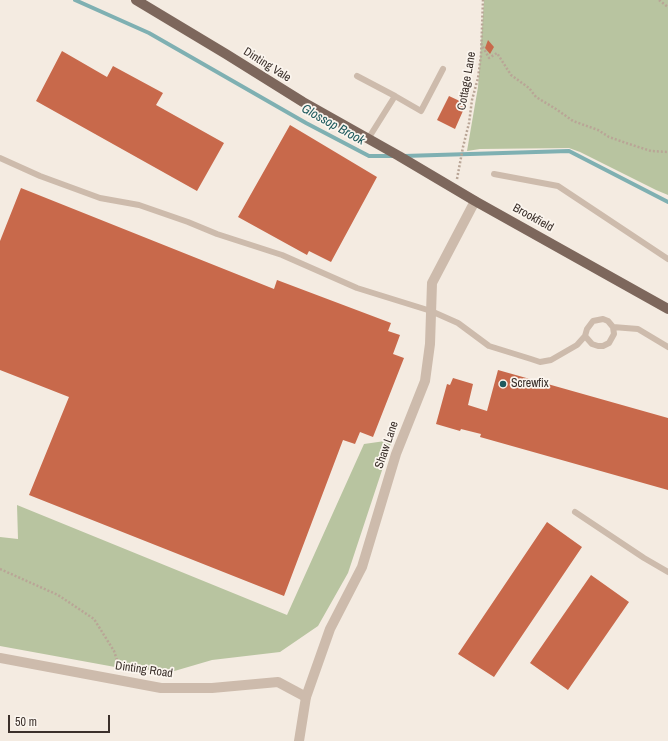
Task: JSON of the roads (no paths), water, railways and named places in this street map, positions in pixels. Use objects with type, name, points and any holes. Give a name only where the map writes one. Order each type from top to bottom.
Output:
[{"type":"main road","name":"Dinting Vale","points":[[136,0],[302,102],[386,149]]},
{"type":"main road","name":"Brookfield","points":[[386,149],[475,201],[668,309]]},
{"type":"street","name":"Shaw Lane","points":[[299,741],[306,697],[330,629],[362,567],[396,454],[425,381],[430,344],[432,283],[475,201]]},
{"type":"street","name":"Dinting Road","points":[[0,658],[161,688],[212,688],[278,682],[306,697]]},
{"type":"lane","points":[[357,76],[421,111],[443,69]]},
{"type":"lane","points":[[368,139],[394,96]]},
{"type":"lane","points":[[0,158],[40,176],[100,198],[139,205],[188,222],[216,234],[282,255],[357,288],[431,312],[458,324],[489,346],[540,362],[551,360],[577,345],[585,336],[587,329],[593,321],[603,319],[608,321],[614,327],[638,329],[668,347]]},
{"type":"lane","points":[[494,174],[558,186],[668,260]]},
{"type":"lane","points":[[585,336],[592,344],[603,346],[609,343],[614,334],[614,327]]},
{"type":"lane","points":[[575,512],[644,558],[668,572]]},
{"type":"waterway","name":"Glossop Brook","points":[[75,0],[149,33],[306,123],[369,156],[393,156]]},
{"type":"waterway","name":"Glossop Brook","points":[[404,156],[569,151],[668,202]]},
{"type":"place","name":"Screwfix","points":[[503,384]]}]
